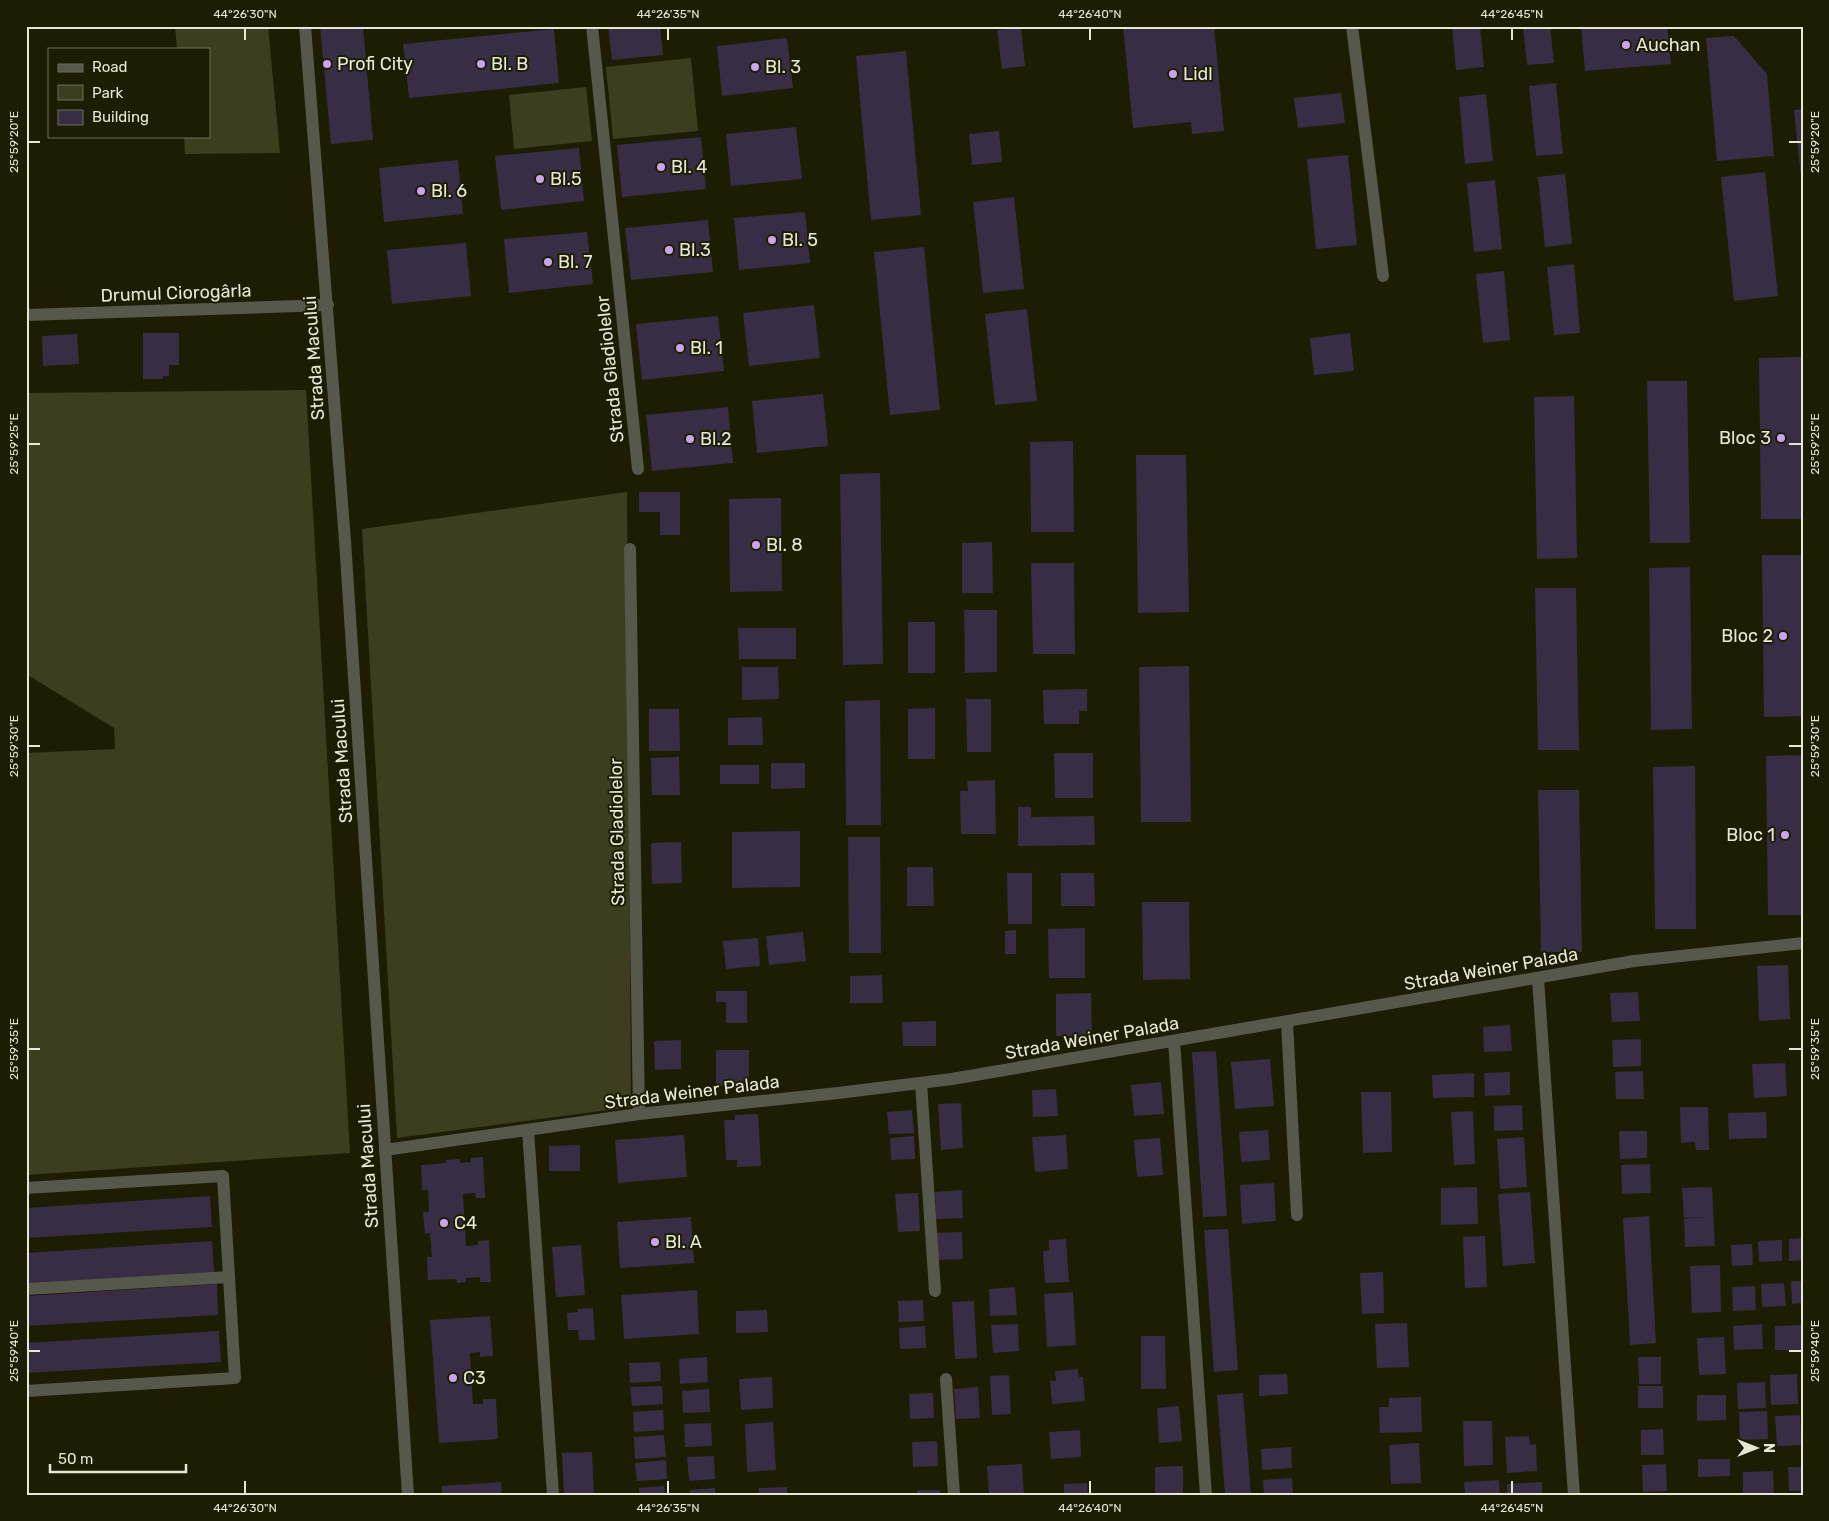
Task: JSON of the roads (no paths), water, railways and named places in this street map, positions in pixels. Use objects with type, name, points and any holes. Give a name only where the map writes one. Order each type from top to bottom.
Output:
[{"type":"street","name":"Strada Macului","points":[[305,26],[344,531],[408,1495]]},
{"type":"street","name":"Strada Gladiolelor","points":[[592,26],[638,469]]},
{"type":"street","points":[[1352,26],[1382,276]]},
{"type":"street","name":"Drumul Ciorogârla","points":[[26,315],[328,305]]},
{"type":"street","name":"Strada Gladiolelor","points":[[630,549],[638,1114]]},
{"type":"street","name":"Strada Weiner Palada","points":[[385,1150],[638,1114],[921,1083],[1008,1070],[1656,958],[1803,943]]},
{"type":"street","points":[[1538,979],[1574,1495]]},
{"type":"street","points":[[1287,1022],[1297,1215]]},
{"type":"street","points":[[1174,1041],[1206,1495]]},
{"type":"street","points":[[921,1083],[934,1291]]},
{"type":"street","points":[[528,1130],[553,1495]]},
{"type":"street","points":[[26,1188],[223,1176],[235,1378],[26,1391]]},
{"type":"street","points":[[26,1289],[229,1277]]},
{"type":"street","points":[[946,1379],[954,1495]]},
{"type":"place","name":"Auchan","points":[[1626,45]]},
{"type":"place","name":"Profi City","points":[[327,64]]},
{"type":"place","name":"Bl. B","points":[[481,64]]},
{"type":"place","name":"Bl. 3","points":[[755,67]]},
{"type":"place","name":"Lidl","points":[[1173,74]]},
{"type":"place","name":"Bl. 4","points":[[661,167]]},
{"type":"place","name":"Bl.5","points":[[540,179]]},
{"type":"place","name":"Bl. 6","points":[[421,191]]},
{"type":"place","name":"Bl. 5","points":[[772,240]]},
{"type":"place","name":"Bl.3","points":[[669,250]]},
{"type":"place","name":"Bl. 7","points":[[548,262]]},
{"type":"place","name":"Bl. 1","points":[[680,348]]},
{"type":"place","name":"Bloc 3","points":[[1781,438]]},
{"type":"place","name":"Bl.2","points":[[690,439]]},
{"type":"place","name":"Bl. 8","points":[[756,545]]},
{"type":"place","name":"Bloc 2","points":[[1783,636]]},
{"type":"place","name":"Bloc 1","points":[[1785,835]]},
{"type":"place","name":"C4","points":[[444,1223]]},
{"type":"place","name":"Bl. A","points":[[655,1242]]},
{"type":"place","name":"C3","points":[[453,1378]]}]
